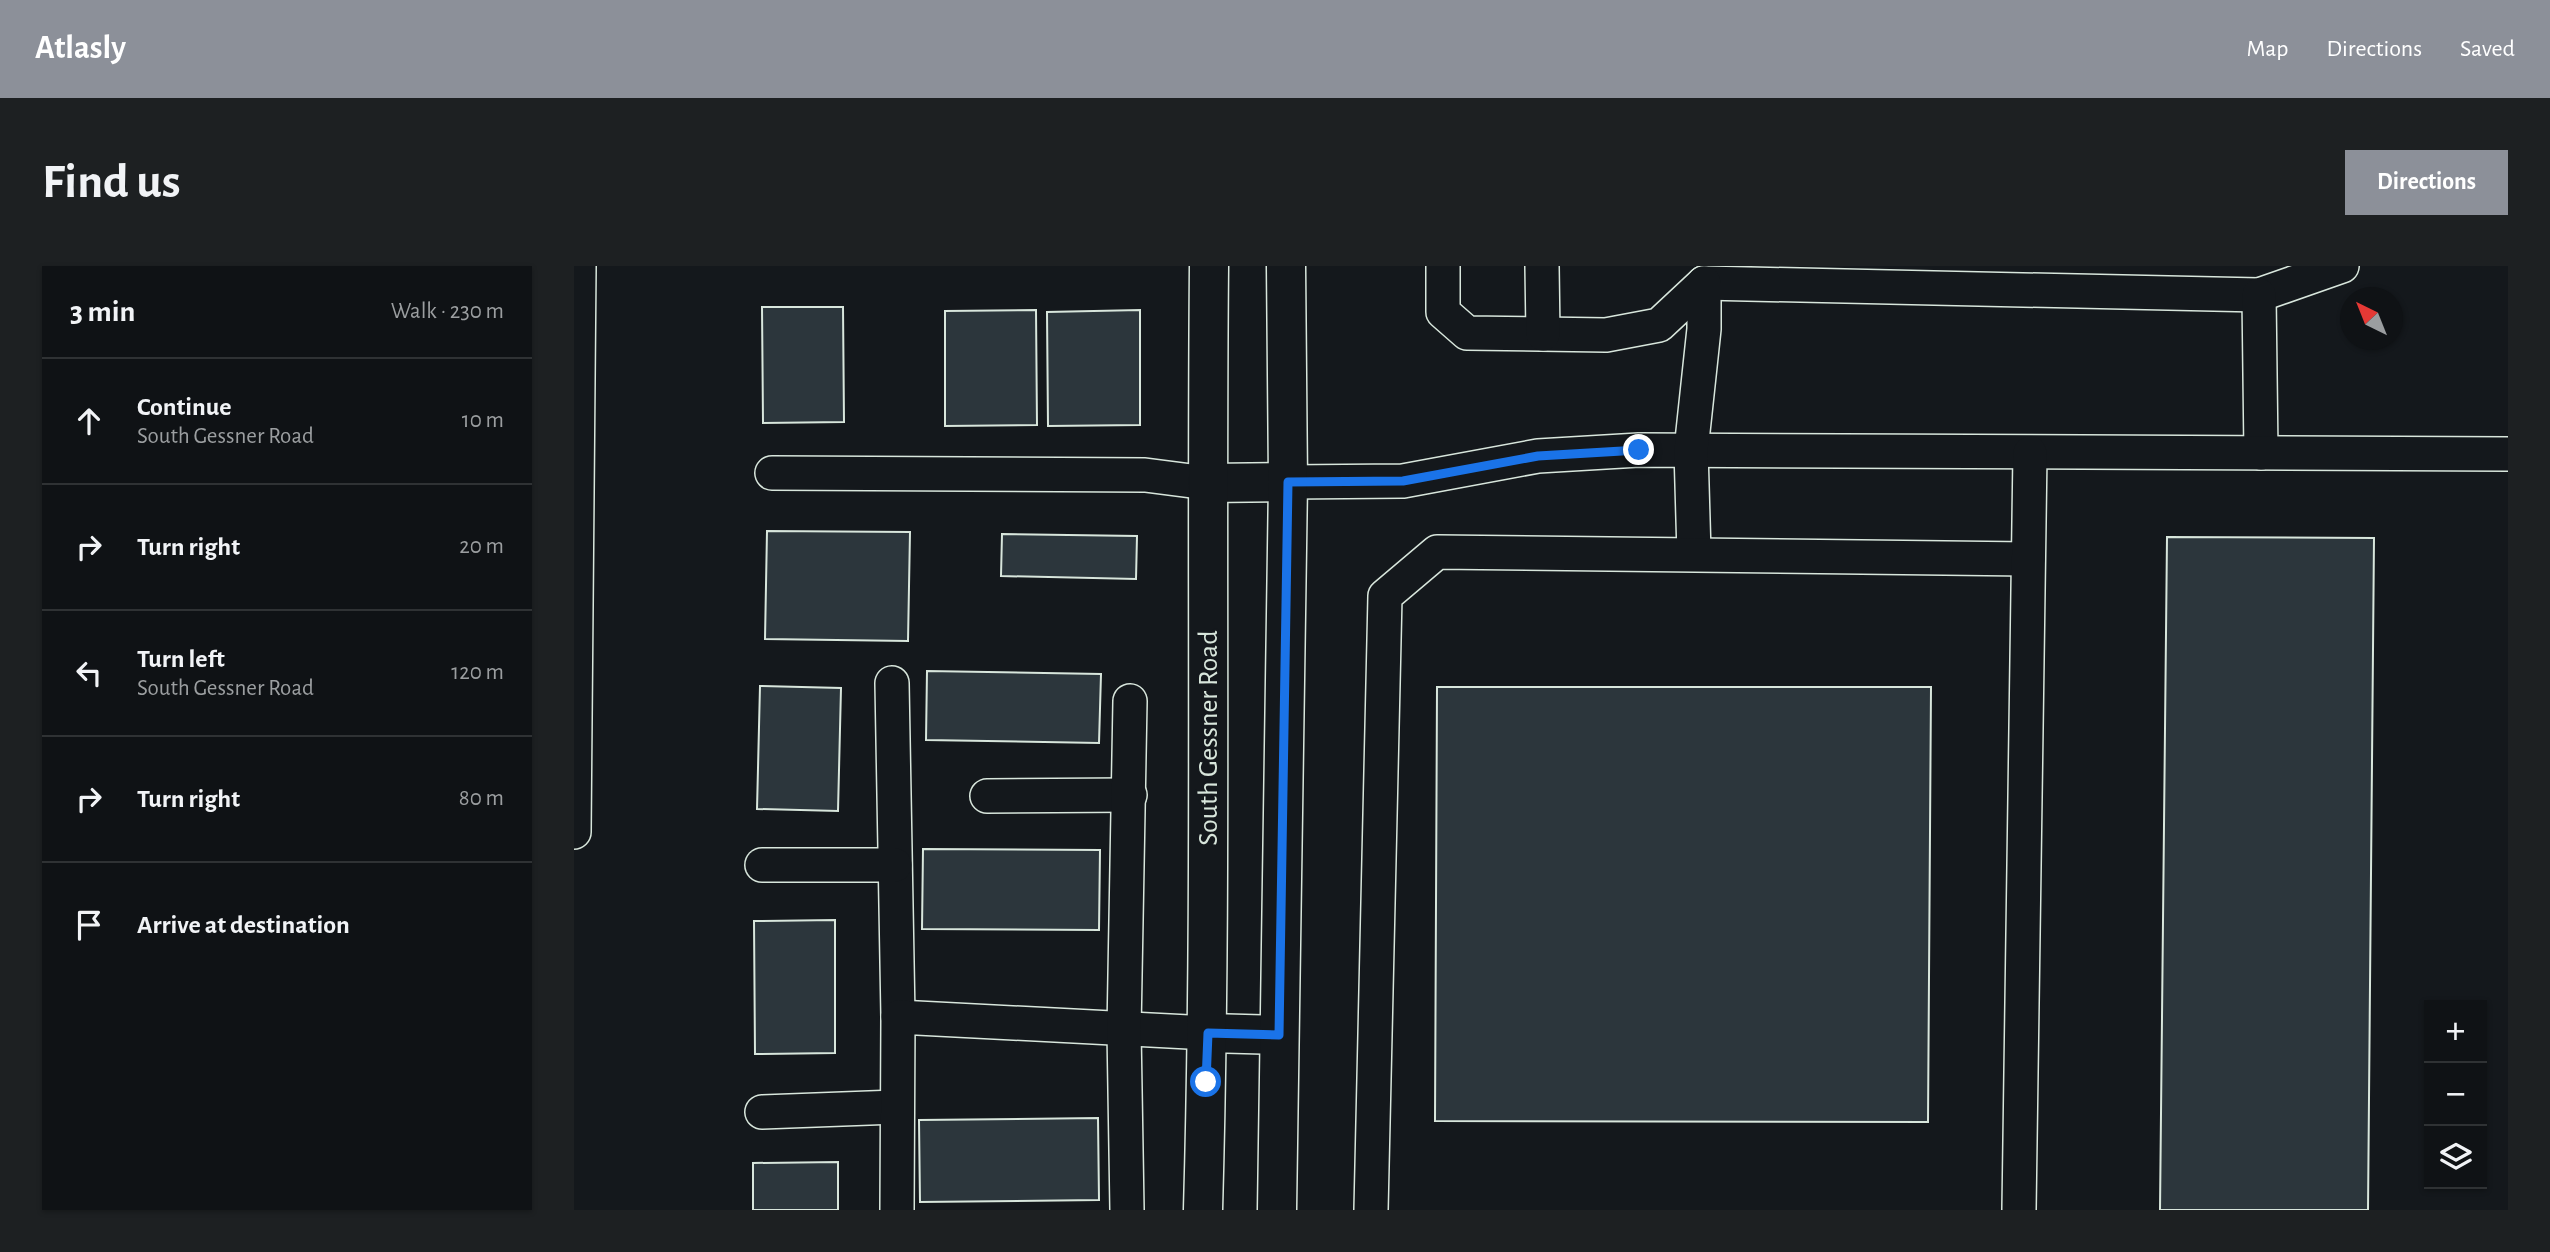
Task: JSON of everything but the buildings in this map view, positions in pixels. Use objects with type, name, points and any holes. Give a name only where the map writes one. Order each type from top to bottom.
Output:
[{"type":"main road","name":"South Gessner Road","points":[[1203,1210],[1208,1033],[1209,266]]},
{"type":"main road","points":[[1277,1210],[1288,482],[1286,266]]},
{"type":"main road","points":[[1207,483],[1288,482]]},
{"type":"main road","points":[[1208,1033],[1279,1035]]},
{"type":"street","points":[[574,832],[579,266]]},
{"type":"street","points":[[1443,266],[1443,312],[1466,332],[1606,335],[1659,325],[1704,283],[2259,295],[2342,266]]},
{"type":"street","points":[[1542,266],[1543,334]]},
{"type":"street","points":[[1694,554],[1692,450],[1704,329],[1704,283]]},
{"type":"street","points":[[2259,295],[2261,453]]},
{"type":"street","points":[[1288,482],[1403,481],[1538,456],[1639,450],[2496,454]]},
{"type":"street","points":[[2019,1210],[2030,453]]},
{"type":"street","points":[[772,473],[1145,475],[1207,483]]},
{"type":"street","points":[[1371,1210],[1385,596],[1437,552],[2028,559]]},
{"type":"street","points":[[892,682],[898,1017],[897,1210]]},
{"type":"street","points":[[1127,1210],[1124,1030],[1130,701]]},
{"type":"street","points":[[987,796],[1130,795]]},
{"type":"street","points":[[762,865],[895,865]]},
{"type":"street","points":[[898,1017],[1208,1033]]},
{"type":"street","points":[[762,1112],[896,1107]]},
{"type":"route","points":[[1206,1082],[1208,1033],[1279,1035],[1288,482],[1403,481],[1538,456],[1639,450]]}]
